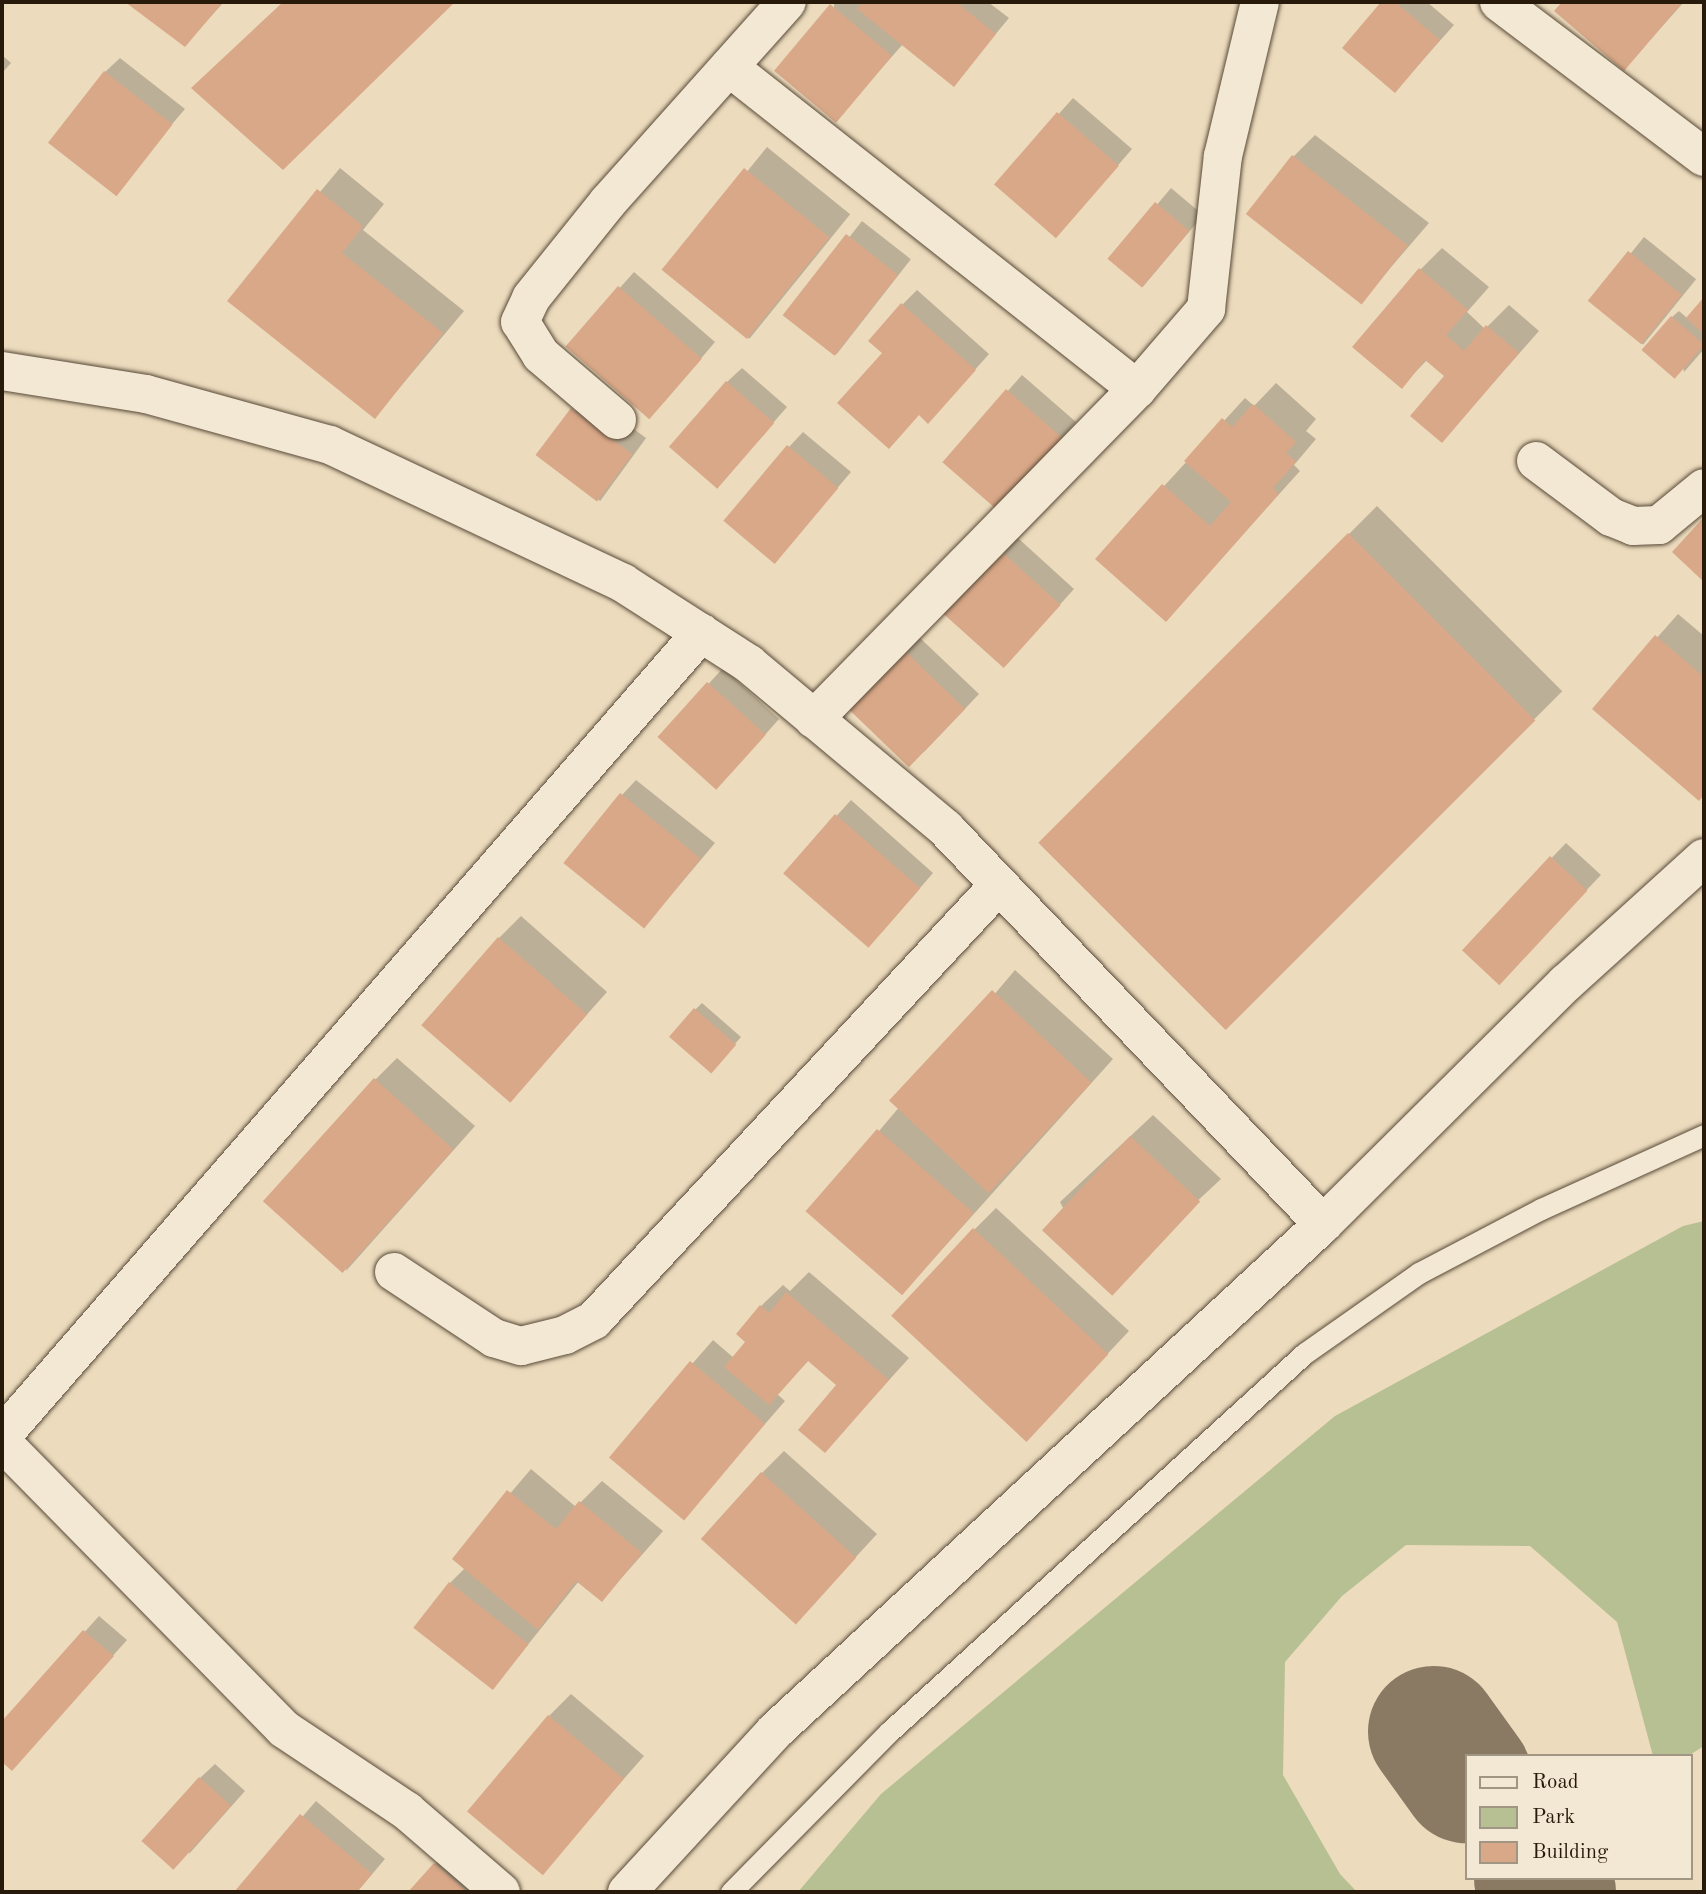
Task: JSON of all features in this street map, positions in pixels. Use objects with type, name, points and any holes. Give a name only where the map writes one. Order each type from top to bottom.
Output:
[{"type":"street","points":[[617,420],[541,355],[520,322],[530,298],[608,202],[787,2]]},
{"type":"street","points":[[814,719],[1137,389],[1206,309],[1223,156],[1260,2]]},
{"type":"street","points":[[1499,2],[1704,157]]},
{"type":"street","points":[[729,67],[1137,389]]},
{"type":"street","points":[[2,371],[146,394],[330,445],[623,583],[701,633],[749,664],[946,829],[1323,1224]]},
{"type":"street","points":[[1536,461],[1611,517],[1633,527],[1659,525],[1704,488]]},
{"type":"street","points":[[2,1436],[701,633]]},
{"type":"street","points":[[627,1892],[775,1731],[1323,1224],[1566,983],[1704,858]]},
{"type":"street","points":[[394,1272],[494,1338],[521,1346],[565,1335],[594,1320],[999,885]]},
{"type":"street","points":[[2,1442],[284,1729],[407,1811],[501,1892]]},
{"type":"lane","points":[[731,1892],[890,1731],[1305,1353],[1395,1289],[1480,1240],[1704,1135]]},
{"type":"green space","points":[[1704,1221],[1704,1746],[1691,1754],[1652,1754],[1617,1622],[1530,1546],[1406,1545],[1342,1596],[1285,1662],[1283,1775],[1340,1874],[1357,1892],[798,1892],[881,1794],[1335,1416],[1683,1226]]},
{"type":"building","points":[[125,2],[223,2],[185,47]]},
{"type":"building","points":[[283,2],[455,2],[283,170],[191,88]]},
{"type":"building","points":[[863,2],[956,2],[996,34],[954,87],[857,9]]},
{"type":"building","points":[[1381,2],[1395,2],[1440,40],[1395,93],[1342,48]]},
{"type":"building","points":[[1562,2],[1683,2],[1624,71],[1554,11]]},
{"type":"building","points":[[830,4],[892,56],[836,123],[774,71]]},
{"type":"building","points":[[104,71],[173,125],[117,196],[48,143]]},
{"type":"building","points":[[1057,112],[1119,166],[1056,238],[994,184]]},
{"type":"building","points":[[1292,155],[1408,246],[1362,305],[1246,214]]},
{"type":"building","points":[[744,168],[829,237],[747,339],[662,270]]},
{"type":"building","points":[[317,189],[363,226],[342,253],[443,333],[375,419],[227,301]]},
{"type":"building","points":[[1155,202],[1189,231],[1142,288],[1107,259]]},
{"type":"building","points":[[846,234],[898,275],[835,356],[783,315]]},
{"type":"building","points":[[1628,251],[1682,294],[1641,344],[1588,301]]},
{"type":"building","points":[[1419,268],[1468,310],[1446,335],[1464,351],[1486,325],[1519,353],[1442,443],[1410,416],[1444,376],[1425,360],[1402,389],[1352,347]]},
{"type":"building","points":[[618,286],[702,359],[649,419],[566,346]]},
{"type":"building","points":[[1704,297],[1704,334],[1686,318]]},
{"type":"building","points":[[901,303],[976,370],[928,424],[919,415],[889,449],[837,403],[882,353],[868,341]]},
{"type":"building","points":[[1671,316],[1704,345],[1675,379],[1641,350]]},
{"type":"building","points":[[726,381],[774,423],[717,489],[669,447]]},
{"type":"building","points":[[1006,389],[1063,438],[999,511],[942,462]]},
{"type":"building","points":[[1253,404],[1296,442],[1286,453],[1296,462],[1273,488],[1279,494],[1166,622],[1095,559],[1162,484],[1210,526],[1231,502],[1184,461],[1222,418],[1232,427]]},
{"type":"building","points":[[571,408],[632,454],[597,501],[535,455]]},
{"type":"building","points":[[787,445],[838,488],[775,564],[723,521]]},
{"type":"building","points":[[1704,517],[1704,582],[1672,552]]},
{"type":"building","points":[[1348,533],[1535,720],[1226,1030],[1038,843]]},
{"type":"building","points":[[993,544],[1061,605],[1004,668],[936,607]]},
{"type":"building","points":[[1655,635],[1704,677],[1704,795],[1699,801],[1592,709]]},
{"type":"building","points":[[904,650],[965,709],[909,767],[848,708]]},
{"type":"building","points":[[707,682],[766,735],[716,790],[657,737]]},
{"type":"building","points":[[620,793],[701,858],[644,928],[563,863]]},
{"type":"building","points":[[835,814],[920,888],[868,948],[783,874]]},
{"type":"building","points":[[1550,856],[1587,891],[1499,985],[1462,950]]},
{"type":"building","points":[[498,937],[587,1014],[510,1103],[421,1025]]},
{"type":"building","points":[[992,990],[1091,1083],[988,1193],[889,1100]]},
{"type":"building","points":[[694,1008],[736,1045],[711,1073],[669,1037]]},
{"type":"building","points":[[374,1078],[454,1150],[342,1273],[263,1201]]},
{"type":"building","points":[[877,1129],[974,1213],[902,1295],[805,1211]]},
{"type":"building","points":[[1130,1136],[1200,1201],[1112,1296],[1042,1230]]},
{"type":"building","points":[[973,1228],[1108,1354],[1026,1442],[891,1316]]},
{"type":"building","points":[[786,1292],[889,1380],[825,1453],[798,1430],[836,1385],[808,1361],[769,1405],[724,1367],[745,1342],[736,1334],[760,1305],[769,1313]]},
{"type":"building","points":[[690,1361],[765,1424],[684,1521],[609,1458]]},
{"type":"building","points":[[761,1472],[856,1558],[796,1625],[701,1539]]},
{"type":"building","points":[[507,1490],[556,1529],[579,1501],[642,1553],[602,1602],[576,1581],[538,1630],[452,1559]]},
{"type":"building","points":[[449,1582],[529,1644],[493,1690],[413,1628]]},
{"type":"building","points":[[83,1630],[114,1656],[12,1771],[2,1762],[2,1721]]},
{"type":"building","points":[[548,1715],[624,1779],[543,1875],[467,1812]]},
{"type":"building","points":[[199,1777],[231,1806],[173,1870],[141,1841]]},
{"type":"building","points":[[300,1814],[372,1874],[357,1892],[234,1892]]},
{"type":"building","points":[[434,1863],[467,1892],[408,1892]]},
{"type":"taxiway","points":[[1433,1731],[1464,1774]]},
{"type":"taxiway","points":[[1541,1880],[1550,1892]]}]
